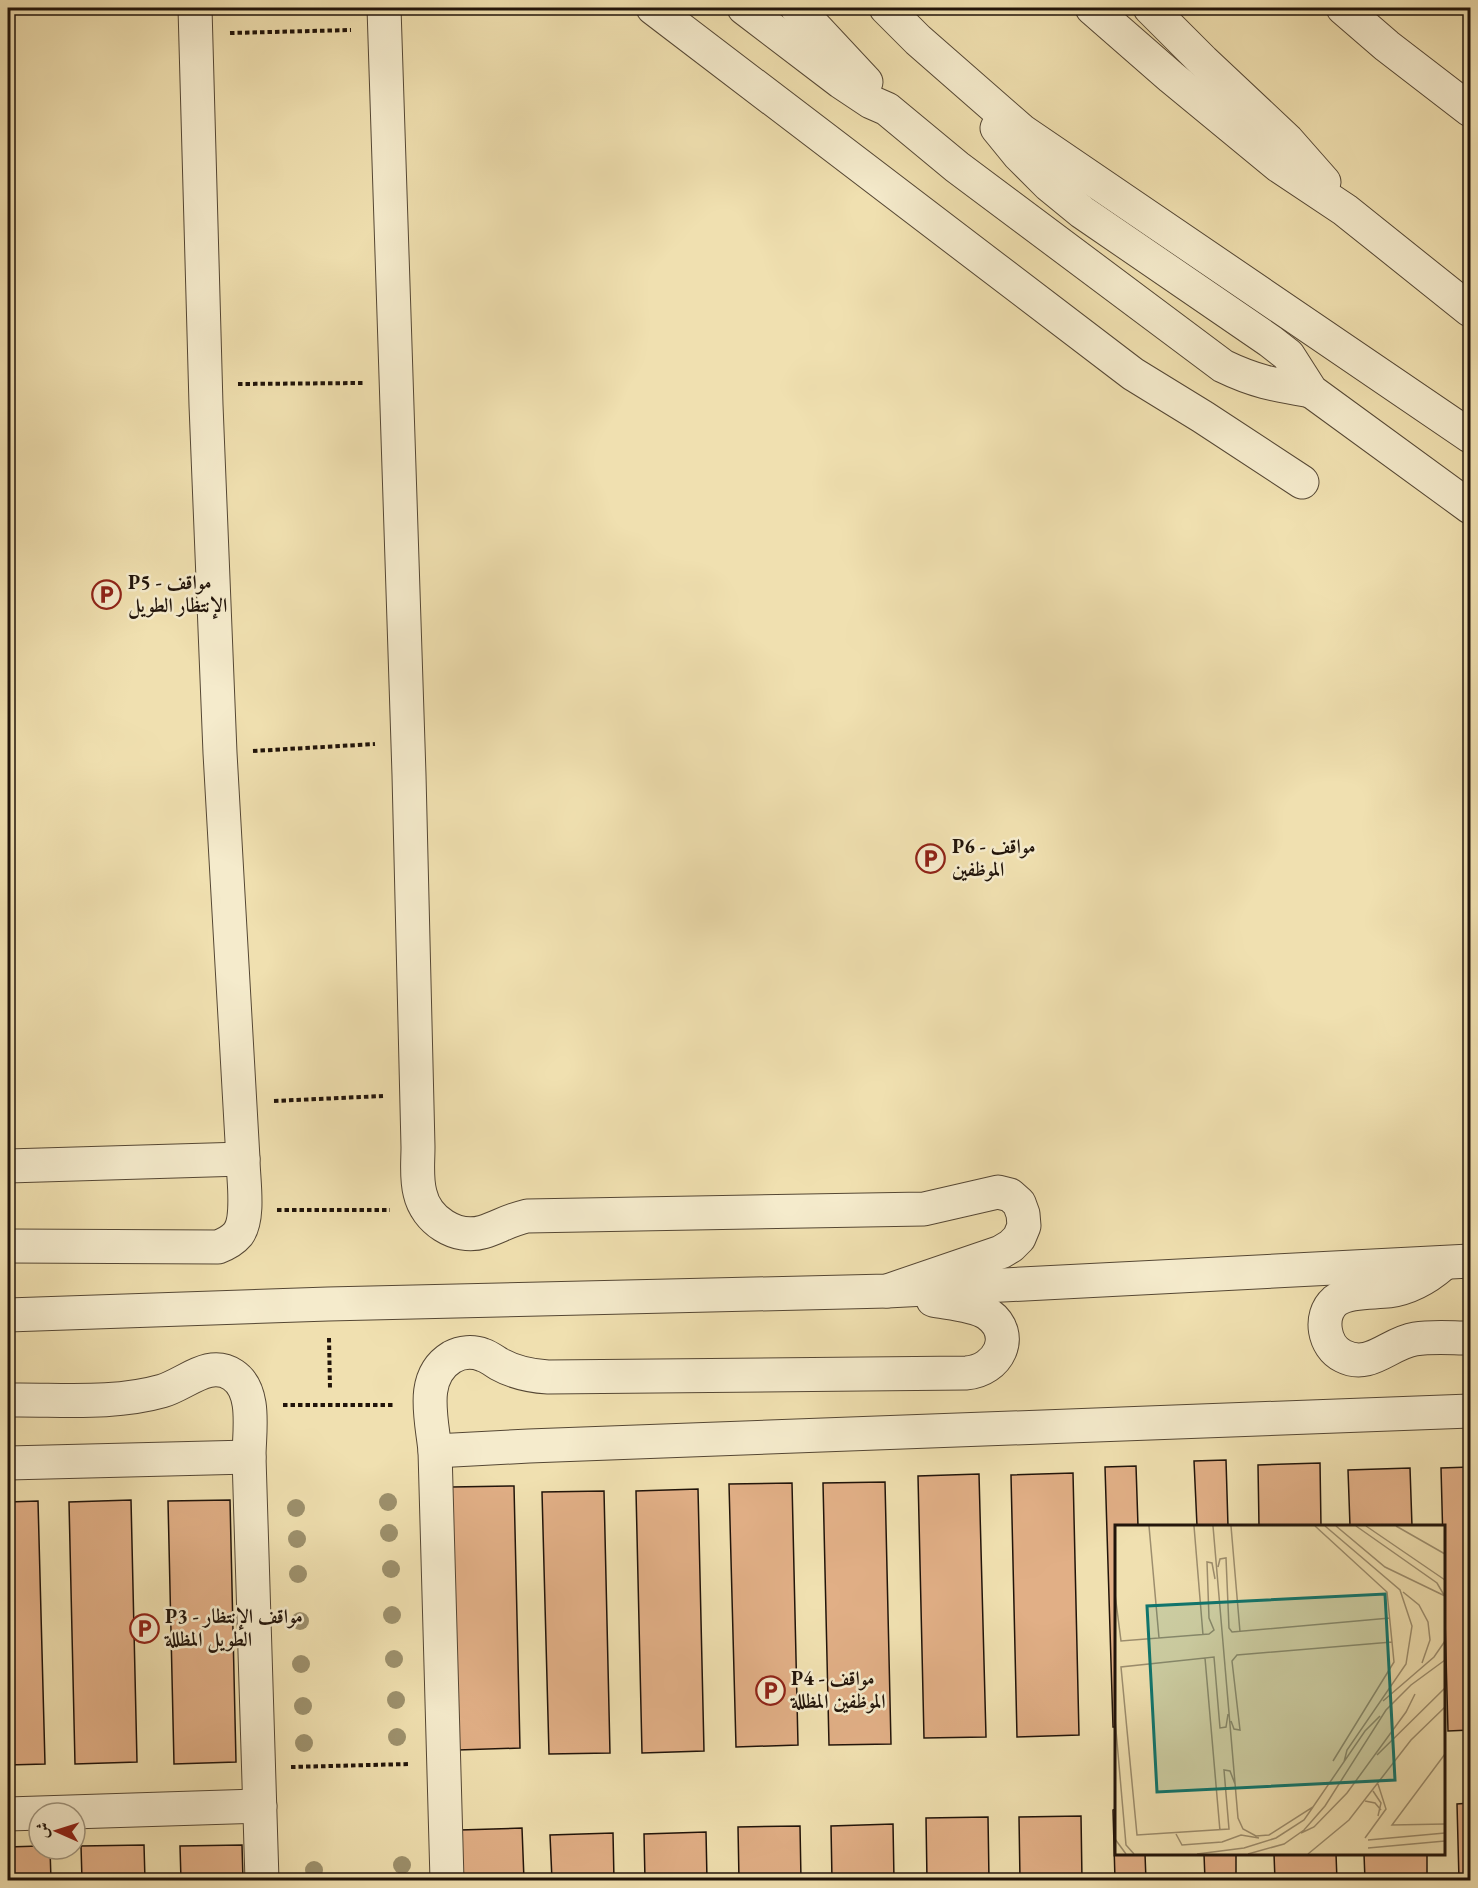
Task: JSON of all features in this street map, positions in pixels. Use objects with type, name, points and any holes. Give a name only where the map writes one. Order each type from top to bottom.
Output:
[{"type":"street","points":[[653,8],[1133,374],[1302,482]]},
{"type":"street","points":[[744,8],[841,82],[871,102],[887,109]]},
{"type":"street","points":[[797,8],[866,82],[887,109],[957,167],[1223,366],[1267,384],[1311,391]]},
{"type":"street","points":[[886,8],[1022,131],[1470,435]]},
{"type":"street","points":[[1092,8],[1279,166],[1345,210],[1470,310]]},
{"type":"street","points":[[1150,8],[1287,140],[1318,174],[1345,210]]},
{"type":"street","points":[[1343,8],[1387,46],[1470,110]]},
{"type":"street","points":[[384,18],[408,742],[417,1179],[420,1195],[427,1209],[438,1222],[451,1230],[468,1233],[483,1232],[504,1222],[527,1216],[924,1209],[998,1192],[1010,1194],[1019,1203],[1024,1226],[1020,1238],[1011,1246],[1001,1252],[887,1291]]},
{"type":"street","points":[[8,1246],[218,1247],[230,1242],[239,1233],[244,1222],[243,1159],[220,753],[195,21]]},
{"type":"street","points":[[970,86],[993,122],[1019,155],[1082,213],[1288,355],[1311,391],[1470,507]]},
{"type":"street","points":[[8,1166],[243,1159]]},
{"type":"street","points":[[8,1315],[328,1304],[887,1291],[1458,1262]]},
{"type":"street","points":[[1458,1262],[1405,1287],[1390,1291],[1353,1294],[1336,1301],[1326,1318],[1325,1328],[1327,1338],[1339,1354],[1360,1361],[1371,1359],[1401,1342],[1415,1339],[1470,1338]]},
{"type":"street","points":[[447,1881],[435,1451],[429,1391],[433,1376],[442,1364],[455,1355],[470,1352],[485,1355],[514,1371],[531,1376],[548,1377],[966,1373],[987,1368],[995,1360],[1002,1340],[1000,1329],[987,1312],[887,1291]]},
{"type":"street","points":[[8,1400],[123,1399],[179,1386],[201,1372],[215,1369],[226,1371],[243,1384],[248,1394],[249,1405],[262,1881]]},
{"type":"street","points":[[435,1451],[1470,1412]]},
{"type":"street","points":[[8,1463],[249,1456]]},
{"type":"street","points":[[8,1814],[260,1806]]},
{"type":"path","points":[[195,21],[384,18]]},
{"type":"path","points":[[206,384],[396,382]]},
{"type":"path","points":[[220,753],[408,742]]},
{"type":"path","points":[[238,1102],[417,1095]]},
{"type":"path","points":[[245,1209],[325,1211],[427,1209]]},
{"type":"path","points":[[249,1405],[431,1406]]},
{"type":"path","points":[[258,1767],[444,1763]]},
{"type":"building","points":[[1226,1460],[1228,1525],[1197,1525],[1194,1461]]},
{"type":"building","points":[[1320,1463],[1321,1525],[1259,1525],[1258,1465]]},
{"type":"building","points":[[1136,1466],[1138,1525],[1115,1525],[1115,1727],[1113,1727],[1105,1467]]},
{"type":"building","points":[[1470,1467],[1470,1730],[1448,1731],[1445,1525],[1443,1525],[1441,1468]]},
{"type":"building","points":[[1410,1468],[1412,1525],[1350,1525],[1348,1470]]},
{"type":"building","points":[[1073,1473],[1079,1735],[1017,1737],[1011,1475]]},
{"type":"building","points":[[979,1474],[986,1737],[924,1738],[918,1476]]},
{"type":"building","points":[[885,1482],[891,1744],[829,1745],[823,1483]]},
{"type":"building","points":[[792,1483],[798,1745],[736,1747],[729,1484]]},
{"type":"building","points":[[514,1486],[520,1748],[458,1750],[452,1487]]},
{"type":"building","points":[[698,1489],[704,1751],[642,1753],[636,1491]]},
{"type":"building","points":[[604,1491],[610,1753],[549,1754],[542,1492]]},
{"type":"building","points":[[131,1500],[137,1762],[75,1764],[69,1502]]},
{"type":"building","points":[[230,1500],[236,1762],[174,1764],[168,1501]]},
{"type":"building","points":[[38,1501],[45,1764],[8,1765],[8,1502]]},
{"type":"building","points":[[1470,1803],[1470,1880],[1459,1880],[1457,1804]]},
{"type":"building","points":[[1115,1809],[1115,1855],[1145,1855],[1146,1880],[1115,1880],[1113,1810]]},
{"type":"building","points":[[1081,1816],[1082,1880],[1020,1880],[1019,1817]]},
{"type":"building","points":[[988,1817],[989,1880],[927,1880],[926,1818]]},
{"type":"building","points":[[893,1824],[894,1880],[832,1880],[831,1826]]},
{"type":"building","points":[[800,1826],[801,1880],[739,1880],[738,1827]]},
{"type":"building","points":[[522,1828],[524,1880],[461,1880],[460,1830]]},
{"type":"building","points":[[706,1832],[707,1880],[645,1880],[644,1834]]},
{"type":"building","points":[[613,1833],[614,1880],[552,1880],[550,1835]]},
{"type":"building","points":[[144,1845],[145,1880],[82,1880],[81,1861],[87,1861],[87,1846]]},
{"type":"building","points":[[242,1845],[243,1880],[181,1880],[180,1846]]},
{"type":"building","points":[[27,1846],[27,1861],[50,1861],[51,1880],[8,1880],[8,1847]]},
{"type":"building","points":[[1204,1855],[1236,1855],[1236,1880],[1205,1880]]},
{"type":"building","points":[[1274,1855],[1336,1855],[1337,1880],[1275,1880]]},
{"type":"building","points":[[1364,1855],[1427,1855],[1427,1880],[1365,1880]]},
{"type":"place","name":"P5 - مواقف الإنتظار الطويل","points":[[107,594]]},
{"type":"place","name":"P6 - مواقف الموظفين","points":[[931,858]]},
{"type":"place","name":"P3 - مواقف الإنتظار الطويل المظللة","points":[[144,1628]]},
{"type":"place","name":"P4 - مواقف الموظفين المظللة","points":[[770,1690]]}]
